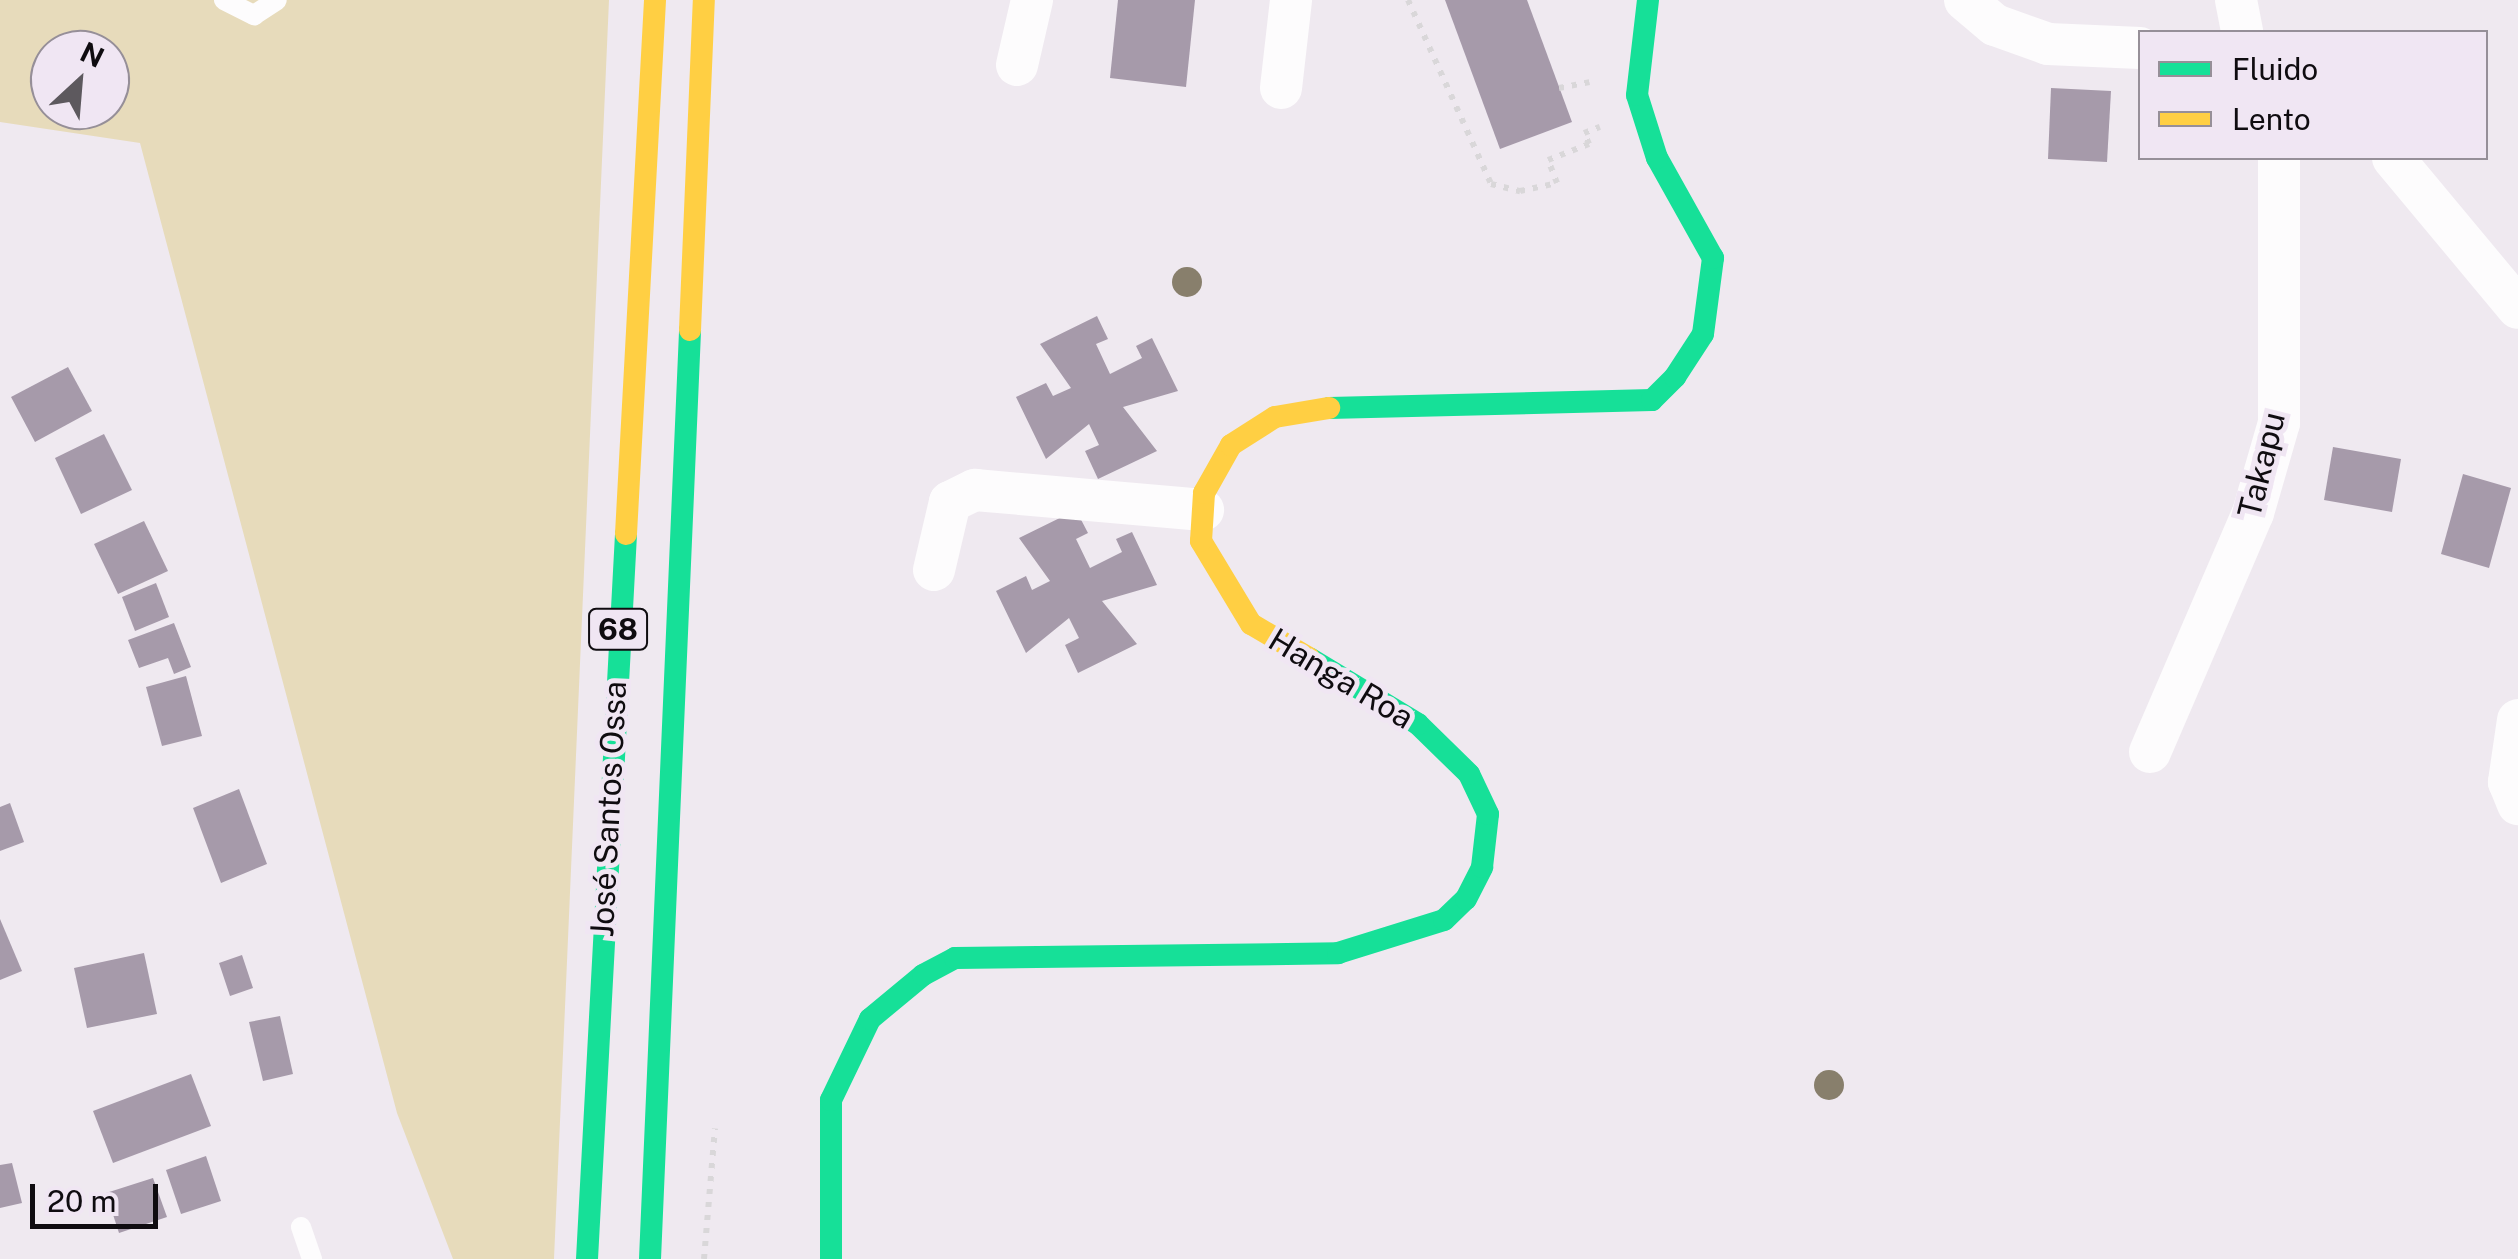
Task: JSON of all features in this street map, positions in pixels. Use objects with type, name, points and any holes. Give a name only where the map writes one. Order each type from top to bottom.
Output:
[{"type":"main road","name":"José Santos Ossa","points":[[588,1259],[655,0]]},
{"type":"main road","name":"José Santos Ossa","points":[[650,1259],[704,0]]},
{"type":"main road","points":[[1203,510],[1231,445],[1275,418],[1329,408],[1652,400],[1676,377],[1702,334],[1712,258],[1656,158],[1636,95],[1648,0]]},
{"type":"main road","name":"Hanga Roa","points":[[831,1259],[831,1100],[870,1018],[923,975],[954,958],[1338,953],[1444,920],[1482,866],[1488,814],[1469,774],[1418,724],[1251,624],[1201,541],[1203,510]]},
{"type":"street","points":[[1017,65],[1032,0]]},
{"type":"street","points":[[1281,88],[1291,0]]},
{"type":"street","points":[[1965,0],[1995,25],[2048,44],[2138,48]]},
{"type":"street","points":[[2236,0],[2242,30]]},
{"type":"street","name":"Takapu","points":[[2150,752],[2253,513],[2279,422],[2279,160]]},
{"type":"street","points":[[2395,160],[2518,308]]},
{"type":"street","points":[[934,570],[950,502],[975,490],[1203,510]]},
{"type":"street","points":[[2518,720],[2510,782],[2518,804]]},
{"type":"lane","points":[[224,0],[254,14],[277,0]]},
{"type":"lane","points":[[301,1227],[312,1259]]},
{"type":"path","points":[[1408,0],[1491,184],[1520,192],[1557,183],[1548,160],[1589,144],[1584,133],[1606,124]]},
{"type":"path","points":[[704,1259],[715,1128]]},
{"type":"shaded area","points":[[0,0],[609,0],[554,1259],[453,1259],[397,1113],[140,143],[53,130],[130,130],[130,30],[30,30],[30,126],[0,122]]},
{"type":"building","points":[[1118,0],[1195,0],[1186,87],[1110,78]]},
{"type":"building","points":[[1445,0],[1527,0],[1572,122],[1500,149]]},
{"type":"building","points":[[2051,88],[2111,91],[2107,162],[2048,159]]},
{"type":"building","points":[[1097,316],[1108,339],[1096,344],[1110,374],[1142,358],[1136,346],[1152,338],[1178,391],[1123,407],[1157,451],[1098,479],[1085,451],[1099,445],[1089,424],[1046,459],[1016,397],[1046,383],[1053,396],[1071,388],[1040,344]]},
{"type":"building","points":[[68,367],[92,411],[35,442],[11,397]]},
{"type":"building","points":[[104,434],[132,490],[81,514],[55,458]]},
{"type":"building","points":[[2333,447],[2401,459],[2392,512],[2324,500]]},
{"type":"building","points":[[2463,474],[2511,488],[2489,568],[2441,554]]},
{"type":"building","points":[[1076,510],[1088,533],[1076,539],[1090,568],[1122,552],[1116,539],[1132,532],[1157,585],[1102,601],[1137,644],[1078,673],[1065,645],[1079,638],[1069,618],[1026,653],[996,591],[1026,576],[1032,590],[1050,581],[1019,538]]},
{"type":"building","points":[[144,521],[168,571],[118,594],[94,544]]},
{"type":"building","points":[[156,583],[169,617],[135,631],[122,597]]},
{"type":"building","points":[[174,623],[191,667],[174,674],[168,658],[139,668],[128,640]]},
{"type":"building","points":[[186,676],[202,736],[162,746],[146,687]]},
{"type":"building","points":[[239,789],[267,864],[221,883],[193,808]]},
{"type":"building","points":[[10,803],[24,842],[0,851],[0,807]]},
{"type":"building","points":[[0,919],[22,971],[0,980]]},
{"type":"building","points":[[144,953],[157,1014],[87,1028],[74,968]]},
{"type":"building","points":[[242,955],[253,988],[230,996],[219,963]]},
{"type":"building","points":[[280,1016],[293,1074],[263,1081],[249,1022]]},
{"type":"building","points":[[191,1074],[211,1126],[113,1163],[93,1111]]},
{"type":"building","points":[[206,1156],[221,1201],[181,1214],[166,1170]]},
{"type":"building","points":[[12,1163],[22,1203],[0,1208],[0,1165]]},
{"type":"building","points":[[153,1178],[167,1217],[119,1233],[106,1193]]},
{"type":"traffic: fast","points":[[1329,408],[1652,400],[1675,377],[1703,334],[1713,258],[1657,158],[1637,95],[1648,0]]},
{"type":"traffic: fast","points":[[650,1259],[690,330]]},
{"type":"traffic: fast","points":[[587,1259],[626,534]]},
{"type":"traffic: fast","points":[[831,1259],[831,1100],[870,1019],[923,975],[955,958],[1338,953],[1444,920],[1466,899],[1482,867],[1488,814],[1469,774],[1418,724],[1309,658]]},
{"type":"traffic: slow","points":[[626,534],[655,0]]},
{"type":"traffic: slow","points":[[690,330],[704,0]]},
{"type":"traffic: slow","points":[[1309,658],[1251,624],[1201,541],[1204,493],[1231,445],[1275,417],[1329,408]]}]
